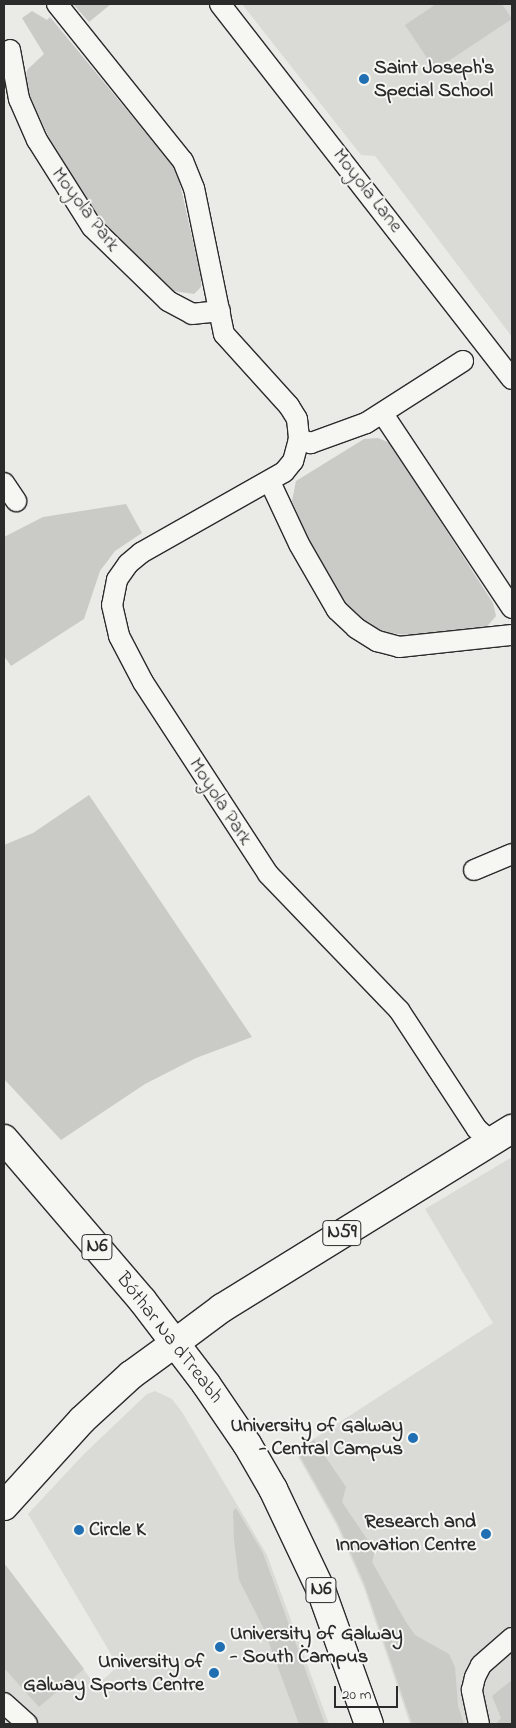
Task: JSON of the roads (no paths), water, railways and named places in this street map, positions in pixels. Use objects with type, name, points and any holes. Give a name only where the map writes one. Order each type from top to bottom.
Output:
[{"type":"main road","name":"N59","points":[[175,1343],[222,1308],[501,1135]]},
{"type":"main road","name":"Bóthar Na dTreabh","points":[[4,1139],[67,1210],[175,1343],[247,1444],[281,1505],[321,1590],[369,1724]]},
{"type":"main road","points":[[4,1506],[82,1420],[132,1375],[175,1343]]},
{"type":"street","points":[[57,4],[169,142],[187,169],[224,334],[294,413],[299,439],[312,444],[383,414],[463,361]]},
{"type":"street","name":"Moyola Lane","points":[[220,4],[512,379]]},
{"type":"street","name":"Moyola Park","points":[[10,50],[19,99],[37,140],[92,227],[168,301],[192,314],[220,311]]},
{"type":"street","points":[[383,414],[512,608]]},
{"type":"street","name":"Moyola Park","points":[[299,439],[289,467],[270,482],[141,553],[128,564],[117,580],[112,605],[119,636],[143,682],[268,874],[399,1010],[478,1129],[501,1135]]},
{"type":"street","points":[[270,482],[299,544],[337,610],[356,628],[378,641],[399,647],[512,635]]},
{"type":"street","points":[[4,483],[16,501]]},
{"type":"street","points":[[474,870],[512,854]]},
{"type":"street","points":[[479,1724],[472,1690],[481,1665],[512,1638]]},
{"type":"street","points":[[4,1703],[27,1724]]},
{"type":"place","name":"Saint Joseph's Special School","points":[[364,79]]},
{"type":"place","name":"University of Galway - Central Campus","points":[[413,1438]]},
{"type":"place","name":"Circle K","points":[[79,1530]]},
{"type":"place","name":"Research and Innovation Centre","points":[[486,1534]]},
{"type":"place","name":"University of Galway - South Campus","points":[[220,1647]]},
{"type":"place","name":"University of Galway Sports Centre","points":[[214,1673]]}]
